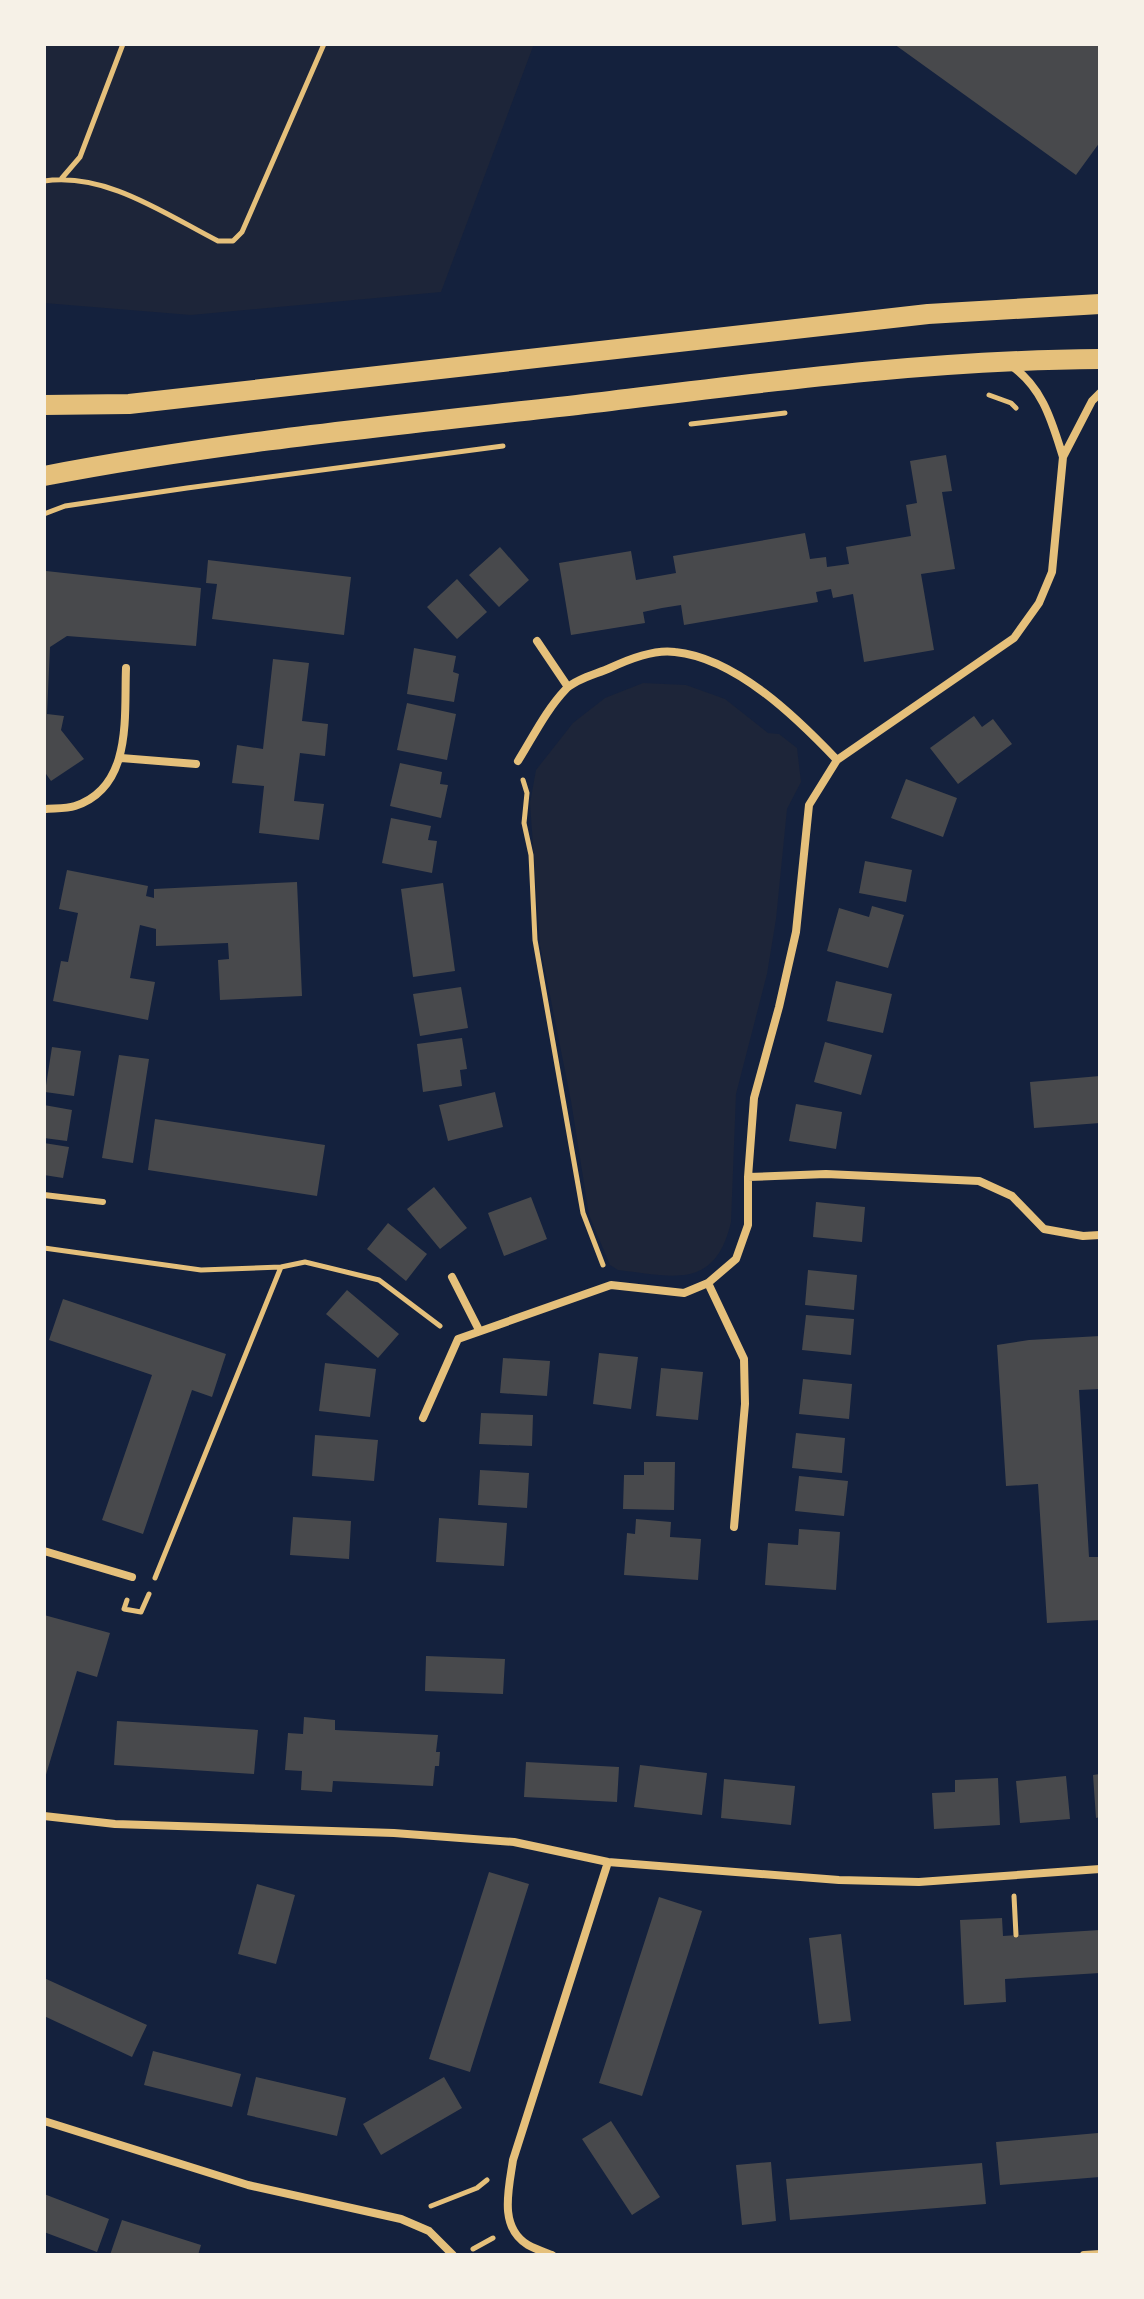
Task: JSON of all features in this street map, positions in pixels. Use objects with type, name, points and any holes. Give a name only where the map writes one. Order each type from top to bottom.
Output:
[{"type":"main road","points":[[44,405],[129,404],[928,314],[1100,304]]},
{"type":"main road","points":[[44,476],[107,464],[364,429],[923,365],[1100,359]]},
{"type":"street","points":[[1003,361],[1020,372],[1043,401],[1063,457]]},
{"type":"street","points":[[423,1418],[458,1339],[611,1285],[684,1293],[708,1283],[736,1259],[748,1225],[754,1098],[796,932],[809,805],[837,760],[1014,638],[1039,603],[1052,572],[1063,457],[1092,401],[1100,393]]},
{"type":"street","points":[[537,641],[568,687]]},
{"type":"street","points":[[518,761],[547,712],[568,687],[630,659],[674,651],[712,662],[750,684],[788,712],[837,760]]},
{"type":"street","points":[[44,809],[76,806],[103,790],[121,758],[126,668]]},
{"type":"street","points":[[121,758],[196,764]]},
{"type":"street","points":[[748,1177],[826,1174],[979,1181],[1012,1196],[1044,1229],[1083,1236],[1100,1235]]},
{"type":"street","points":[[452,1277],[479,1330]]},
{"type":"street","points":[[708,1283],[744,1359],[745,1404],[734,1527]]},
{"type":"street","points":[[44,1551],[132,1577]]},
{"type":"street","points":[[44,1816],[115,1824],[394,1833],[514,1842],[608,1862],[839,1880],[919,1882],[1100,1869]]},
{"type":"street","points":[[552,2255],[527,2245],[511,2229],[507,2203],[513,2160],[608,1862]]},
{"type":"street","points":[[44,2121],[248,2185],[401,2219],[429,2231],[453,2255]]},
{"type":"street","points":[[1084,2255],[1100,2254]]},
{"type":"lane","points":[[44,1195],[103,1202]]},
{"type":"path","points":[[61,178],[80,157],[123,44]]},
{"type":"path","points":[[44,181],[61,178],[119,190],[218,241],[233,241],[242,232],[324,44]]},
{"type":"path","points":[[985,394],[1011,403],[1021,413],[1043,401]]},
{"type":"path","points":[[683,425],[793,412]]},
{"type":"path","points":[[44,514],[65,506],[509,445]]},
{"type":"path","points":[[518,761],[527,793],[524,823],[531,855],[535,940],[583,1213],[611,1285]]},
{"type":"path","points":[[44,1248],[201,1270],[281,1267],[305,1262],[379,1280],[458,1339]]},
{"type":"path","points":[[132,1577],[124,1609],[141,1612],[281,1267]]},
{"type":"path","points":[[1012,1875],[1016,1935]]},
{"type":"path","points":[[401,2219],[477,2188],[513,2160]]},
{"type":"path","points":[[461,2255],[511,2229]]},
{"type":"shaded area","points":[[44,44],[534,44],[441,292],[191,315],[44,303]]},
{"type":"shaded area","points":[[643,683],[686,685],[725,699],[768,733],[779,734],[797,748],[801,782],[787,809],[767,974],[736,1094],[731,1222],[724,1244],[714,1259],[702,1269],[673,1276],[618,1270],[610,1265],[589,1215],[571,1101],[540,945],[530,803],[536,770],[573,723],[605,698]]},
{"type":"building","points":[[894,44],[1100,44],[1100,142],[1076,175]]},
{"type":"building","points":[[946,455],[952,491],[942,492],[955,569],[921,574],[934,650],[864,662],[853,594],[833,598],[831,589],[816,592],[818,602],[684,625],[681,605],[662,608],[643,612],[645,623],[571,635],[559,563],[631,551],[636,580],[676,573],[673,556],[805,533],[810,559],[826,557],[827,567],[849,564],[846,547],[911,536],[906,505],[917,503],[910,461]]},
{"type":"building","points":[[500,547],[529,580],[499,607],[469,575]]},
{"type":"building","points":[[208,560],[351,577],[344,635],[212,619],[217,584],[206,583]]},
{"type":"building","points":[[46,571],[201,588],[196,646],[67,636],[50,647],[47,714],[64,716],[61,730],[84,759],[51,781],[44,771]]},
{"type":"building","points":[[457,579],[487,612],[457,639],[427,607]]},
{"type":"building","points":[[414,648],[456,656],[453,672],[459,674],[454,702],[407,694]]},
{"type":"building","points":[[273,659],[309,663],[302,721],[328,724],[325,756],[300,753],[294,801],[324,804],[319,840],[259,833],[264,786],[232,783],[237,745],[263,749]]},
{"type":"building","points":[[407,703],[456,714],[447,760],[397,750]]},
{"type":"building","points":[[974,716],[982,727],[993,719],[1012,744],[958,784],[930,748]]},
{"type":"building","points":[[400,763],[442,772],[440,784],[448,785],[441,818],[390,806]]},
{"type":"building","points":[[906,779],[957,798],[943,837],[891,818]]},
{"type":"building","points":[[391,818],[431,826],[428,840],[437,841],[432,873],[382,863]]},
{"type":"building","points":[[865,861],[912,870],[906,902],[859,893]]},
{"type":"building","points":[[67,870],[148,886],[146,896],[154,898],[154,889],[297,882],[302,996],[220,1000],[218,960],[229,959],[228,943],[156,946],[156,929],[140,925],[130,978],[155,982],[148,1020],[53,1001],[61,961],[68,962],[78,913],[59,909]]},
{"type":"building","points":[[443,883],[455,971],[413,977],[401,889]]},
{"type":"building","points":[[872,906],[904,915],[888,968],[827,951],[839,908],[869,917]]},
{"type":"building","points":[[836,981],[892,994],[883,1033],[827,1021]]},
{"type":"building","points":[[461,987],[468,1028],[420,1036],[413,994]]},
{"type":"building","points":[[462,1038],[467,1069],[460,1070],[462,1086],[423,1092],[417,1044]]},
{"type":"building","points":[[825,1042],[872,1055],[861,1095],[814,1082]]},
{"type":"building","points":[[52,1047],[81,1051],[74,1096],[45,1092]]},
{"type":"building","points":[[119,1055],[149,1059],[133,1163],[102,1158]]},
{"type":"building","points":[[1100,1076],[1100,1123],[1034,1128],[1030,1082]]},
{"type":"building","points":[[495,1092],[503,1127],[448,1141],[439,1105]]},
{"type":"building","points":[[796,1104],[842,1112],[836,1149],[789,1141]]},
{"type":"building","points":[[44,1105],[72,1110],[67,1141],[44,1138]]},
{"type":"building","points":[[155,1119],[325,1145],[317,1196],[148,1170]]},
{"type":"building","points":[[44,1143],[69,1147],[63,1178],[44,1175]]},
{"type":"building","points":[[434,1187],[467,1228],[440,1249],[407,1209]]},
{"type":"building","points":[[531,1197],[547,1239],[504,1256],[488,1213]]},
{"type":"building","points":[[816,1202],[865,1207],[862,1242],[813,1237]]},
{"type":"building","points":[[388,1223],[427,1254],[406,1281],[367,1249]]},
{"type":"building","points":[[808,1270],[857,1275],[854,1310],[805,1305]]},
{"type":"building","points":[[347,1290],[399,1334],[378,1358],[326,1314]]},
{"type":"building","points":[[63,1299],[226,1354],[212,1397],[192,1390],[143,1534],[102,1520],[152,1375],[49,1340]]},
{"type":"building","points":[[806,1315],[854,1319],[851,1355],[802,1350]]},
{"type":"building","points":[[1100,1336],[1100,1389],[1079,1390],[1089,1557],[1100,1557],[1100,1620],[1047,1623],[1038,1484],[1006,1486],[997,1345]]},
{"type":"building","points":[[599,1353],[638,1357],[631,1409],[593,1404]]},
{"type":"building","points":[[503,1358],[550,1361],[547,1396],[500,1393]]},
{"type":"building","points":[[325,1363],[376,1369],[370,1417],[319,1411]]},
{"type":"building","points":[[661,1368],[703,1372],[698,1420],[656,1416]]},
{"type":"building","points":[[803,1379],[852,1384],[849,1419],[799,1414]]},
{"type":"building","points":[[481,1413],[533,1415],[532,1446],[479,1444]]},
{"type":"building","points":[[796,1433],[845,1438],[842,1473],[792,1468]]},
{"type":"building","points":[[315,1435],[378,1440],[374,1481],[312,1476]]},
{"type":"building","points":[[644,1462],[675,1462],[674,1510],[623,1509],[624,1475],[644,1475]]},
{"type":"building","points":[[480,1470],[529,1473],[527,1508],[478,1505]]},
{"type":"building","points":[[799,1476],[848,1481],[844,1516],[795,1511]]},
{"type":"building","points":[[293,1517],[351,1521],[349,1559],[290,1555]]},
{"type":"building","points":[[439,1518],[507,1523],[504,1566],[436,1562]]},
{"type":"building","points":[[636,1519],[671,1522],[670,1537],[701,1539],[698,1580],[624,1575],[627,1533],[635,1534]]},
{"type":"building","points":[[799,1529],[840,1532],[836,1590],[765,1585],[768,1543],[798,1545]]},
{"type":"building","points":[[44,1615],[110,1633],[97,1677],[77,1671],[45,1778]]},
{"type":"building","points":[[426,1656],[505,1659],[503,1694],[425,1691]]},
{"type":"building","points":[[304,1717],[335,1720],[335,1730],[438,1735],[436,1752],[440,1752],[439,1766],[435,1766],[433,1786],[333,1781],[332,1792],[301,1790],[302,1771],[285,1770],[288,1733],[303,1734]]},
{"type":"building","points":[[117,1721],[258,1730],[254,1774],[114,1765]]},
{"type":"building","points":[[526,1762],[619,1767],[617,1802],[524,1797]]},
{"type":"building","points":[[640,1765],[707,1773],[702,1815],[634,1807]]},
{"type":"building","points":[[1100,1774],[1100,1817],[1096,1818],[1093,1775]]},
{"type":"building","points":[[1066,1776],[1070,1819],[1020,1823],[1016,1781]]},
{"type":"building","points":[[998,1778],[1000,1825],[934,1829],[932,1793],[955,1792],[955,1780]]},
{"type":"building","points":[[724,1779],[795,1786],[791,1825],[721,1818]]},
{"type":"building","points":[[489,1872],[529,1884],[470,2072],[429,2059]]},
{"type":"building","points":[[257,1884],[295,1895],[276,1964],[238,1954]]},
{"type":"building","points":[[659,1897],[702,1911],[642,2096],[599,2083]]},
{"type":"building","points":[[1002,1918],[1003,1936],[1100,1930],[1100,1973],[1005,1979],[1006,2002],[964,2005],[960,1920]]},
{"type":"building","points":[[841,1934],[851,2021],[819,2024],[809,1938]]},
{"type":"building","points":[[44,1978],[147,2025],[132,2057],[44,2016]]},
{"type":"building","points":[[153,2051],[241,2074],[232,2107],[144,2085]]},
{"type":"building","points":[[256,2077],[346,2098],[337,2136],[247,2115]]},
{"type":"building","points":[[444,2077],[462,2108],[381,2155],[363,2124]]},
{"type":"building","points":[[611,2121],[660,2197],[632,2215],[582,2139]]},
{"type":"building","points":[[1100,2133],[1100,2177],[1000,2185],[996,2142]]},
{"type":"building","points":[[771,2162],[776,2221],[742,2225],[736,2165]]},
{"type":"building","points":[[982,2163],[986,2204],[790,2220],[786,2179]]},
{"type":"building","points":[[44,2194],[109,2219],[97,2252],[44,2232]]},
{"type":"building","points":[[122,2220],[201,2245],[198,2255],[110,2255]]}]
